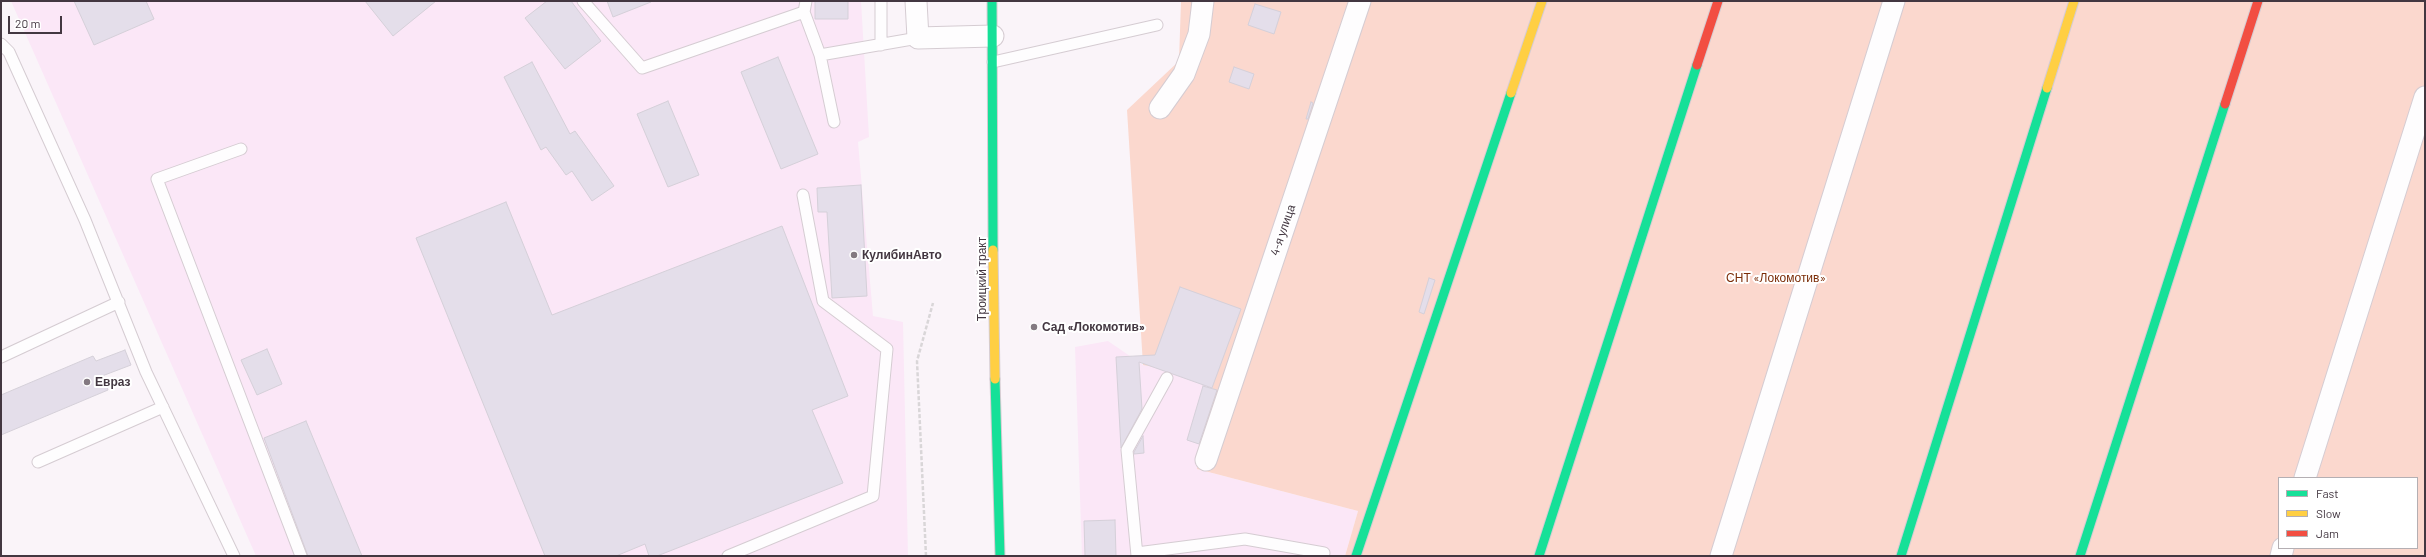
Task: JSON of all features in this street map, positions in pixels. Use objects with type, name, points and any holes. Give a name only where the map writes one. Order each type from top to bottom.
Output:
[{"type":"street","points":[[916,1],[918,38],[993,36]]},
{"type":"street","name":"Троицкий тракт","points":[[992,1],[994,362],[1000,556]]},
{"type":"street","points":[[1160,108],[1184,74],[1199,34],[1203,1]]},
{"type":"street","name":"4-я улица","points":[[1206,460],[1360,1]]},
{"type":"street","points":[[1356,556],[1542,1]]},
{"type":"street","points":[[1539,556],[1718,1]]},
{"type":"street","points":[[1722,556],[1894,1]]},
{"type":"street","points":[[1901,556],[2074,1]]},
{"type":"street","points":[[2080,556],[2258,1]]},
{"type":"street","points":[[2305,477],[2425,97]]},
{"type":"lane","points":[[583,1],[642,68],[805,7],[820,55],[834,122]]},
{"type":"lane","points":[[881,1],[882,44]]},
{"type":"lane","points":[[993,62],[1158,25]]},
{"type":"lane","points":[[820,55],[918,38]]},
{"type":"lane","points":[[1,44],[10,52],[85,220],[146,372],[234,556]]},
{"type":"lane","points":[[241,149],[157,179],[301,556]]},
{"type":"lane","points":[[728,556],[873,496],[888,349],[823,301],[803,195]]},
{"type":"lane","points":[[1,357],[119,302]]},
{"type":"lane","points":[[1167,378],[1126,450],[1137,555],[1245,539],[1324,553]]},
{"type":"lane","points":[[38,462],[163,407]]},
{"type":"path","points":[[926,556],[917,361],[933,303]]},
{"type":"shaded area","points":[[11,1],[861,1],[869,137],[858,142],[873,316],[903,322],[908,556],[256,556]]},
{"type":"shaded area","points":[[1108,341],[1143,365],[1215,378],[1197,469],[1358,511],[1345,556],[1082,556],[1075,347]]},
{"type":"green space","name":"СНТ «Локомотив»","points":[[1181,1],[2425,1],[2425,556],[1345,556],[1358,511],[1197,469],[1214,378],[1143,365],[1127,110],[1179,61]]},
{"type":"building","points":[[74,1],[146,1],[154,19],[94,45]]},
{"type":"building","points":[[365,1],[436,1],[393,36]]},
{"type":"building","points":[[547,1],[571,1],[601,41],[565,69],[525,18]]},
{"type":"building","points":[[607,1],[651,1],[651,2],[613,17]]},
{"type":"building","points":[[815,1],[848,1],[848,19],[815,19]]},
{"type":"building","points":[[1255,4],[1281,12],[1274,34],[1248,25]]},
{"type":"building","points":[[778,57],[818,154],[781,169],[741,72]]},
{"type":"building","points":[[532,62],[570,134],[575,131],[614,186],[592,201],[572,171],[566,175],[546,147],[541,150],[504,77]]},
{"type":"building","points":[[1234,67],[1254,74],[1249,89],[1229,82]]},
{"type":"building","points":[[668,101],[699,175],[668,187],[637,114]]},
{"type":"building","points":[[1311,102],[1313,103],[1308,119],[1306,119]]},
{"type":"building","points":[[861,185],[867,296],[832,298],[827,212],[818,212],[817,188]]},
{"type":"building","points":[[506,202],[552,315],[782,226],[848,396],[812,410],[843,483],[657,556],[649,556],[645,544],[616,556],[545,556],[416,238]]},
{"type":"building","points":[[1429,278],[1435,280],[1424,314],[1419,312]]},
{"type":"building","points":[[1180,287],[1241,309],[1212,388],[1139,362],[1142,409],[1121,448],[1116,357],[1155,355]]},
{"type":"building","points":[[267,349],[282,384],[257,395],[241,360]]},
{"type":"building","points":[[125,350],[131,365],[102,376],[108,390],[1,435],[1,395],[93,356],[96,361]]},
{"type":"building","points":[[1203,386],[1217,390],[1199,444],[1187,440]]},
{"type":"building","points":[[306,421],[362,556],[308,556],[264,438]]},
{"type":"building","points":[[1143,436],[1144,453],[1134,454],[1134,452]]},
{"type":"building","points":[[1115,520],[1116,556],[1085,556],[1084,521]]},
{"type":"traffic: fast","points":[[992,1],[993,250]]},
{"type":"traffic: fast","points":[[1539,556],[1697,65]]},
{"type":"traffic: fast","points":[[1901,556],[2047,88]]},
{"type":"traffic: fast","points":[[1356,556],[1511,93]]},
{"type":"traffic: fast","points":[[2080,556],[2225,104]]},
{"type":"traffic: fast","points":[[995,379],[1000,556]]},
{"type":"traffic: slow","points":[[1511,93],[1542,1]]},
{"type":"traffic: slow","points":[[2047,88],[2074,1]]},
{"type":"traffic: slow","points":[[993,250],[995,379]]},
{"type":"traffic: jam","points":[[1697,65],[1718,1]]},
{"type":"traffic: jam","points":[[2225,104],[2258,1]]},
{"type":"place","name":"КулибинАвто","points":[[854,255]]},
{"type":"place","name":"Сад «Локомотив»","points":[[1034,327]]},
{"type":"place","name":"Евраз","points":[[87,382]]}]
